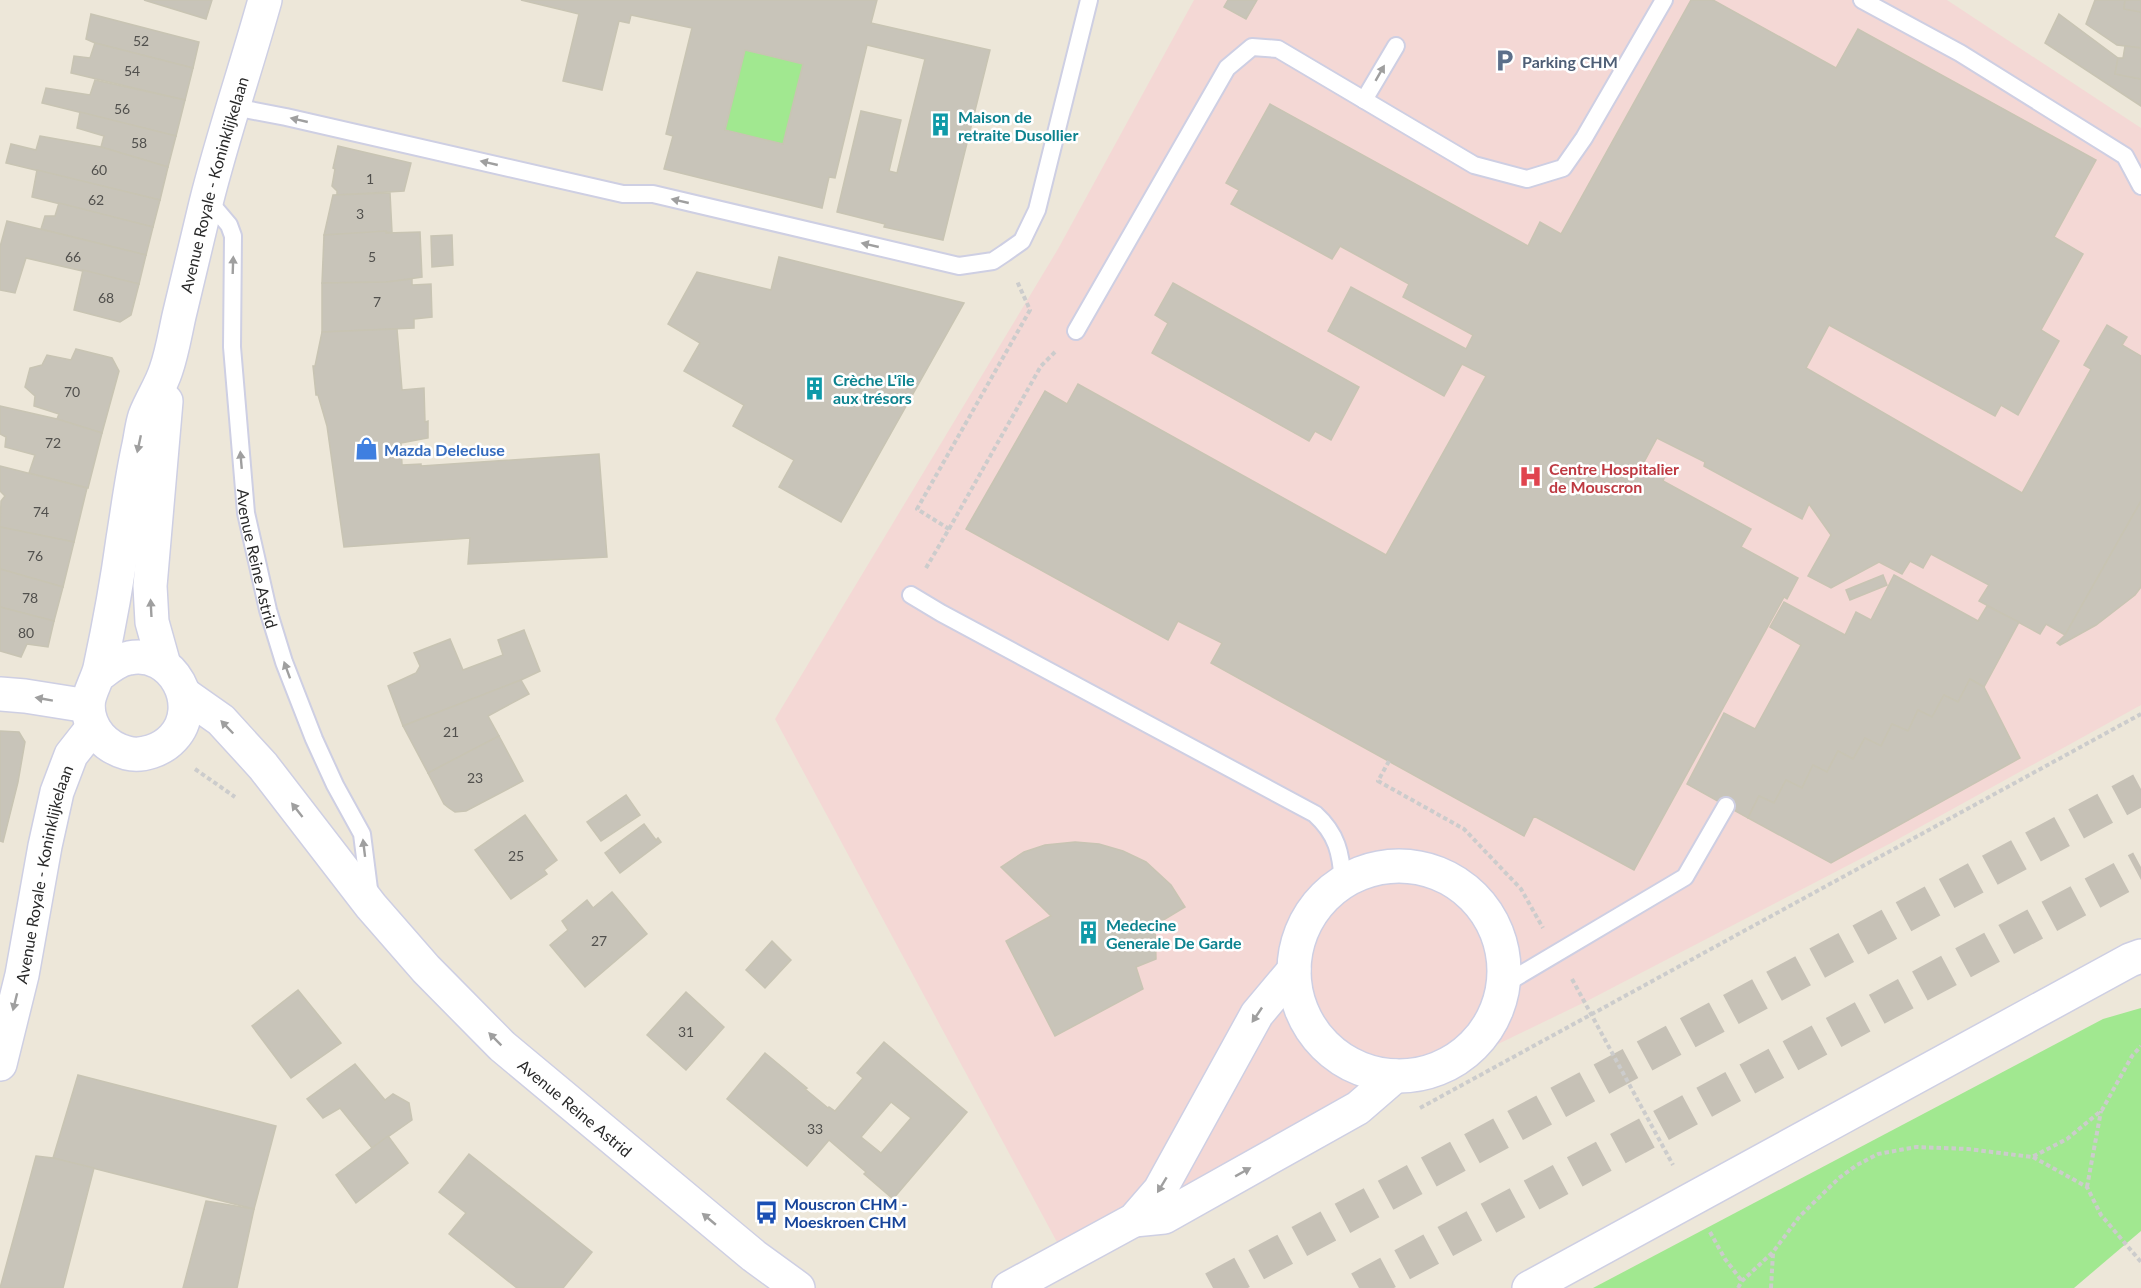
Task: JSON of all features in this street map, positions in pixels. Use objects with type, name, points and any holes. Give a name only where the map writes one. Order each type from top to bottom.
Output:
[{"type":"main road","name":"Avenue Royale - Koninklijkelaan","points":[[0,1064],[22,975],[57,792],[71,755],[90,717],[91,690],[99,675],[116,589],[132,478],[145,417],[166,370],[207,199],[265,0]]},
{"type":"main road","name":"Avenue Royale - Koninklijkelaan","points":[[166,370],[165,418],[156,490],[150,586],[152,622],[164,665],[177,677],[184,694]]},
{"type":"main road","points":[[99,675],[112,664],[129,657],[147,658],[164,665]]},
{"type":"main road","points":[[0,694],[25,696],[90,717],[102,740],[115,750],[130,754],[146,753],[161,748],[173,738],[182,725],[186,710],[184,694]]},
{"type":"main road","name":"Avenue Reine Astrid","points":[[184,694],[221,720],[263,766],[371,906],[426,969],[502,1046],[754,1256],[798,1288]]},
{"type":"main road","points":[[1389,866],[1427,869],[1463,887],[1490,918],[1497,932],[1503,954],[1503,985],[1498,1008],[1488,1025],[1462,1056],[1424,1073],[1395,1076],[1367,1072],[1351,1065],[1326,1048],[1312,1031],[1298,1000],[1294,970],[1299,938],[1318,904],[1343,882],[1365,872],[1389,866]]},
{"type":"main road","points":[[1529,1288],[2141,956]]},
{"type":"main road","points":[[1009,1288],[1134,1220],[1160,1190],[1257,1014],[1294,970]]},
{"type":"main road","points":[[1134,1220],[1164,1217],[1213,1190],[1358,1108],[1395,1076]]},
{"type":"main road","points":[[1185,1143],[1190,1162],[1196,1173],[1204,1184],[1213,1190]]},
{"type":"main road","points":[[754,1256],[770,1288]]},
{"type":"lane","points":[[234,107],[623,194],[652,194],[959,266],[993,261],[1022,241],[1037,210],[1089,0]]},
{"type":"lane","points":[[1076,331],[1227,68],[1252,47],[1278,49],[1474,165],[1527,179],[1563,168],[1584,138],[1664,0]]},
{"type":"lane","points":[[1862,0],[1960,53],[2125,156],[2141,186]]},
{"type":"lane","points":[[1364,100],[1395,46]]},
{"type":"lane","name":"Avenue Reine Astrid","points":[[207,199],[229,225],[233,236],[232,347],[246,513],[267,610],[297,698],[335,785],[362,834],[371,906]]},
{"type":"lane","points":[[911,595],[1315,814],[1332,833],[1338,848],[1343,882]]},
{"type":"lane","points":[[1503,985],[1685,878],[1726,806]]},
{"type":"path","points":[[950,529],[917,509],[1030,310],[1005,253]]},
{"type":"path","points":[[911,595],[1041,366],[1076,331]]},
{"type":"path","points":[[1591,1015],[2141,714]]},
{"type":"path","points":[[1389,761],[1378,781],[1464,829],[1521,889],[1691,1199],[1725,1259],[1742,1281]]},
{"type":"path","points":[[2087,1187],[2102,1110],[2132,1056],[2141,1046]]},
{"type":"path","points":[[2032,1157],[2067,1139],[2102,1110]]},
{"type":"path","points":[[1738,1288],[1742,1281],[1773,1252],[1800,1216],[1839,1178],[1878,1154],[1916,1147],[1968,1149],[2032,1157],[2087,1187],[2101,1215],[2141,1262]]},
{"type":"path","points":[[1771,1288],[1773,1252]]},
{"type":"shaded area","name":"Centre Hospitalier de Mouscron","points":[[1194,0],[1947,0],[2141,128],[2141,705],[1891,843],[1585,1002],[1134,1220],[1065,1257],[775,719],[1058,249]]},
{"type":"green space","points":[[745,50],[803,64],[783,144],[725,130]]},
{"type":"green space","points":[[2141,1008],[2141,1231],[2074,1288],[1593,1288],[2103,1019]]},
{"type":"building","points":[[144,0],[212,0],[206,19]]},
{"type":"building","name":"Maison de retraite Dusollier","points":[[521,0],[877,0],[871,23],[990,50],[943,240],[884,227],[885,224],[837,212],[861,111],[901,120],[889,171],[897,173],[925,59],[867,45],[835,178],[829,177],[822,208],[664,169],[673,136],[666,134],[692,28],[631,15],[629,23],[619,21],[602,90],[563,81],[579,14]],"holes":[[[745,50],[803,64],[783,144],[725,130]]]},
{"type":"building","points":[[1228,0],[1257,0],[1246,19],[1224,7]]},
{"type":"building","points":[[1691,0],[1713,0],[1836,68],[1858,29],[2096,160],[2054,237],[2083,254],[2041,330],[2059,341],[2018,415],[2001,405],[1995,416],[1829,325],[1806,368],[2022,493],[2091,369],[2084,365],[2107,325],[2127,337],[2122,345],[2141,356],[2141,501],[2065,635],[2046,624],[2040,634],[1979,601],[1989,585],[1931,554],[1923,568],[1910,561],[1902,574],[1879,562],[1831,588],[1808,576],[1831,535],[1809,504],[1802,519],[1704,466],[1705,462],[1657,438],[1643,464],[1665,476],[1663,481],[1751,529],[1741,547],[1798,578],[1787,599],[1784,597],[1634,870],[1534,816],[1524,836],[1211,663],[1222,643],[1178,621],[1168,640],[966,529],[1045,391],[1067,404],[1078,384],[1386,555],[1486,376],[1462,364],[1444,396],[1328,331],[1351,287],[1466,349],[1473,335],[1403,297],[1409,284],[1340,246],[1332,259],[1231,204],[1239,190],[1226,183],[1270,104],[1528,246],[1540,222],[1561,234]]},
{"type":"building","points":[[2095,0],[2125,0],[2124,9],[2141,12],[2141,48],[2117,45],[2086,24]]},
{"type":"building","points":[[2125,0],[2141,0],[2141,12],[2124,9]]},
{"type":"building","points":[[91,14],[199,42],[193,68],[86,39]]},
{"type":"building","points":[[2059,14],[2118,58],[2115,74],[2141,79],[2141,106],[2045,43]]},
{"type":"building","points":[[95,43],[193,68],[185,100],[71,73],[74,56],[90,58]]},
{"type":"building","points":[[2125,46],[2141,48],[2141,79],[2115,74],[2118,58],[2123,58]]},
{"type":"building","points":[[95,80],[185,100],[176,136],[42,103],[46,88],[90,95]]},
{"type":"building","points":[[80,112],[176,136],[168,167],[101,147],[104,136],[77,128]]},
{"type":"building","points":[[40,136],[101,147],[168,167],[160,200],[6,163],[11,144],[36,150]]},
{"type":"building","points":[[338,146],[411,163],[404,191],[337,195],[337,191],[332,186]]},
{"type":"building","points":[[37,170],[160,200],[153,227],[32,197]]},
{"type":"building","points":[[390,193],[392,232],[324,235],[333,195]]},
{"type":"building","points":[[59,203],[153,227],[146,255],[41,229],[45,216],[55,216]]},
{"type":"building","points":[[7,221],[146,255],[139,284],[26,258],[15,293],[0,290],[0,247]]},
{"type":"building","points":[[386,231],[386,233],[420,232],[422,277],[387,282],[322,283],[324,235]]},
{"type":"building","points":[[452,235],[453,265],[432,267],[431,236]]},
{"type":"building","name":"Crèche L'île aux trésors","points":[[779,257],[964,303],[841,522],[779,487],[794,460],[733,426],[744,405],[684,371],[700,343],[668,324],[697,272],[771,290]]},
{"type":"building","points":[[83,270],[139,284],[131,315],[120,322],[74,310]]},
{"type":"building","points":[[412,279],[412,285],[431,284],[432,317],[414,319],[414,328],[322,332],[322,283],[387,282]]},
{"type":"building","points":[[1173,283],[1359,387],[1331,440],[1315,431],[1309,441],[1152,353],[1168,323],[1155,315]]},
{"type":"building","name":"Mazda Delecluse","points":[[397,329],[402,390],[424,388],[425,422],[428,421],[428,438],[401,443],[402,465],[421,464],[421,466],[599,454],[607,557],[468,564],[470,538],[344,547],[327,426],[318,395],[316,395],[313,366],[315,366],[322,332]]},
{"type":"building","points":[[76,349],[112,358],[119,371],[102,433],[57,419],[59,414],[34,406],[35,396],[25,387],[30,368],[42,365],[47,355],[71,360]]},
{"type":"building","points":[[0,406],[57,419],[102,433],[88,488],[29,473],[35,455],[5,447],[6,437],[0,434]]},
{"type":"building","points":[[0,466],[87,488],[74,542],[0,527],[1,501],[5,496],[0,491]]},
{"type":"building","points":[[2141,501],[2141,587],[2135,595],[2096,625],[2060,645],[2057,643],[2065,635]]},
{"type":"building","points":[[0,527],[74,542],[63,587],[0,569]]},
{"type":"building","points":[[0,569],[63,587],[54,621],[0,607]]},
{"type":"building","points":[[1883,575],[1887,585],[1850,600],[1846,590]]},
{"type":"building","points":[[1894,575],[1978,621],[1987,606],[2019,622],[1984,687],[1970,679],[1958,702],[1944,695],[1932,717],[1918,710],[1908,731],[1892,724],[1881,746],[1865,738],[1853,759],[1838,751],[1827,772],[1813,765],[1802,788],[1786,780],[1774,803],[1759,796],[1748,818],[1687,784],[1724,713],[1755,729],[1801,645],[1770,627],[1784,602],[1845,635],[1856,612],[1871,620]]},
{"type":"building","points":[[0,607],[54,621],[48,647],[27,644],[21,657],[0,651]]},
{"type":"building","points":[[524,630],[540,671],[403,726],[388,686],[416,673],[420,666],[414,653],[450,639],[463,670],[503,655],[498,640]]},
{"type":"building","points":[[1970,679],[1984,687],[2020,758],[1831,863],[1748,818],[1759,796],[1774,803],[1786,780],[1802,788],[1813,765],[1827,772],[1838,751],[1853,759],[1865,738],[1881,746],[1892,724],[1908,731],[1918,710],[1932,717],[1944,695],[1958,702]]},
{"type":"building","points":[[521,680],[529,694],[488,716],[499,736],[428,773],[403,726]]},
{"type":"building","points":[[0,731],[19,732],[25,742],[3,842],[0,841]]},
{"type":"building","points":[[499,736],[523,781],[466,811],[455,812],[444,804],[428,773]]},
{"type":"building","points":[[626,795],[640,815],[601,841],[587,822]]},
{"type":"building","points":[[525,815],[557,860],[544,870],[547,874],[511,899],[475,850]]},
{"type":"building","points":[[644,824],[656,840],[658,838],[661,842],[620,873],[605,853]]},
{"type":"building","name":"Medecine Generale De Garde","points":[[1075,842],[1099,844],[1123,851],[1146,862],[1171,885],[1185,907],[1155,925],[1156,959],[1136,967],[1143,989],[1055,1036],[1006,941],[1051,916],[1001,867],[1024,852],[1045,845]]},
{"type":"building","points":[[612,892],[647,934],[585,987],[550,945],[568,930],[562,921],[587,900],[593,908]]},
{"type":"building","points":[[772,941],[791,960],[765,988],[746,970]]},
{"type":"building","points":[[298,990],[341,1043],[291,1078],[252,1026]]},
{"type":"building","points":[[686,992],[724,1027],[686,1070],[647,1035]]},
{"type":"building","points":[[884,1042],[967,1112],[893,1199],[829,1140],[807,1166],[727,1099],[765,1053],[807,1088],[805,1089],[835,1111],[863,1078],[857,1073]],"holes":[[[891,1102],[911,1118],[881,1153],[861,1137]]]},
{"type":"building","points":[[355,1064],[385,1100],[393,1094],[409,1103],[412,1120],[372,1148],[340,1108],[323,1118],[307,1099]]},
{"type":"building","points":[[78,1075],[276,1126],[254,1209],[53,1158]]},
{"type":"building","points":[[388,1136],[408,1163],[356,1203],[336,1175]]},
{"type":"building","points":[[469,1154],[592,1252],[563,1288],[517,1288],[449,1234],[466,1213],[439,1192]]},
{"type":"building","points":[[36,1156],[94,1168],[63,1288],[0,1288]]},
{"type":"building","points":[[206,1201],[254,1209],[237,1288],[183,1288]]},
{"type":"tunnel","points":[[1213,1288],[2141,789]]},
{"type":"tunnel","points":[[1359,1288],[2141,867]]},
{"type":"place","name":"Parking CHM","points":[[1504,61]]},
{"type":"place","name":"Maison de retraite Dusollier","points":[[940,125]]},
{"type":"place","name":"Crèche L'île aux trésors","points":[[815,388]]},
{"type":"place","name":"Mazda Delecluse","points":[[366,449]]},
{"type":"place","name":"Centre Hospitalier de Mouscron","points":[[1531,477]]},
{"type":"place","name":"Medecine Generale De Garde","points":[[1088,933]]},
{"type":"place","name":"Mouscron CHM - Moeskroen CHM","points":[[766,1212]]}]
